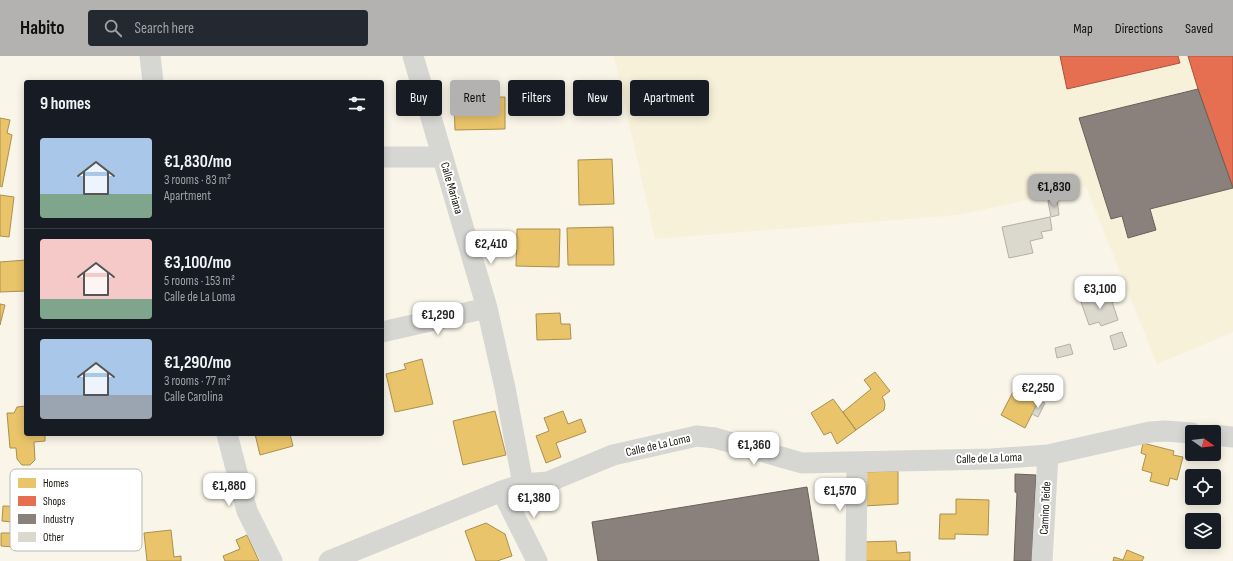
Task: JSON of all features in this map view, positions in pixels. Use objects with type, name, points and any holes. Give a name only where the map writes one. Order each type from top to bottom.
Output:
[{"type":"street","points":[[150,56],[153,80]]},
{"type":"street","name":"Calle Mariana","points":[[413,56],[486,308],[506,388],[523,484]]},
{"type":"street","points":[[384,157],[443,157]]},
{"type":"street","points":[[384,332],[486,308]]},
{"type":"street","name":"Calle de La Loma","points":[[329,561],[502,491],[523,484],[548,482],[613,455],[697,436],[715,438],[802,463],[857,463],[1048,455],[1150,432],[1165,431],[1185,432]]},
{"type":"street","points":[[228,436],[247,511],[272,561]]},
{"type":"street","points":[[1221,436],[1233,437]]},
{"type":"street","name":"Camino Teide","points":[[1042,561],[1048,455]]},
{"type":"street","points":[[856,561],[857,463]]},
{"type":"street","points":[[502,491],[537,561]]},
{"type":"shaded area","points":[[614,56],[1233,56],[1233,332],[1157,364],[1086,187],[958,215],[655,239],[622,92],[622,80],[619,80]]},
{"type":"building: Homes","points":[[500,97],[505,97],[505,129],[455,130],[455,116],[500,116]]},
{"type":"building: Homes","points":[[0,118],[10,120],[7,133],[12,135],[2,187],[0,186]]},
{"type":"building: Homes","points":[[612,159],[614,204],[579,205],[578,160]]},
{"type":"building: Homes","points":[[0,195],[14,197],[9,237],[0,236]]},
{"type":"building: Homes","points":[[613,227],[614,265],[568,265],[567,228]]},
{"type":"building: Homes","points":[[517,229],[560,229],[559,267],[516,266]]},
{"type":"building: Homes","points":[[24,260],[24,291],[0,292],[0,262]]},
{"type":"building: Homes","points":[[0,304],[5,305],[0,325]]},
{"type":"building: Homes","points":[[560,313],[561,324],[570,324],[571,339],[537,340],[536,314]]},
{"type":"building: Homes","points":[[422,359],[433,404],[395,412],[386,374],[406,369],[404,364]]},
{"type":"building: Homes","points":[[875,372],[890,391],[882,397],[885,405],[884,410],[856,430],[843,412],[871,389],[864,380]]},
{"type":"building: Homes","points":[[1017,384],[1041,396],[1025,428],[1001,415]]},
{"type":"building: Homes","points":[[833,399],[856,430],[837,444],[831,432],[824,435],[811,413]]},
{"type":"building: Homes","points":[[24,406],[24,436],[45,436],[45,441],[34,442],[35,460],[30,465],[22,465],[17,459],[16,448],[10,448],[7,413],[14,413],[17,407]]},
{"type":"building: Homes","points":[[495,411],[506,455],[463,465],[453,421]]},
{"type":"building: Homes","points":[[563,411],[568,424],[581,419],[586,432],[556,443],[561,457],[546,463],[536,436],[549,431],[544,418]]},
{"type":"building: Homes","points":[[255,436],[290,436],[293,446],[260,455]]},
{"type":"building: Homes","points":[[1143,443],[1174,451],[1173,455],[1183,457],[1177,480],[1170,478],[1168,486],[1150,481],[1152,473],[1142,470],[1146,455],[1141,453]]},
{"type":"building: Homes","points":[[898,471],[898,504],[864,506],[863,472]]},
{"type":"building: Homes","points":[[956,499],[989,500],[988,535],[955,534],[955,539],[939,539],[940,514],[956,514]]},
{"type":"building: Homes","points":[[3,506],[10,506],[10,522],[2,521]]},
{"type":"building: Homes","points":[[486,523],[505,534],[512,556],[497,561],[476,561],[465,531]]},
{"type":"building: Homes","points":[[171,530],[174,557],[181,556],[181,561],[147,561],[144,533]]},
{"type":"building: Homes","points":[[1,533],[10,533],[10,547],[1,546]]},
{"type":"building: Homes","points":[[247,535],[259,561],[225,561],[223,556],[240,549],[236,540]]},
{"type":"building: Homes","points":[[896,541],[897,553],[910,552],[910,561],[864,561],[863,542]]},
{"type":"building: Homes","points":[[1127,550],[1144,557],[1142,561],[1113,561],[1114,557],[1123,560]]},
{"type":"building: Shops","points":[[1060,56],[1178,56],[1180,63],[1067,89]]},
{"type":"building: Shops","points":[[1188,56],[1233,56],[1233,188],[1198,89]]},
{"type":"building: Industry","points":[[1198,89],[1233,188],[1150,209],[1156,230],[1128,238],[1122,216],[1111,219],[1079,118]]},
{"type":"building: Industry","points":[[1015,474],[1036,475],[1032,561],[1014,561],[1017,493],[1015,492]]},
{"type":"building: Industry","points":[[807,487],[819,561],[598,561],[592,522]]},
{"type":"building: Other","points":[[1057,199],[1059,215],[1051,217],[1048,201]]},
{"type":"building: Other","points":[[1050,217],[1052,230],[1041,232],[1043,238],[1030,241],[1033,253],[1009,258],[1002,227]]},
{"type":"building: Other","points":[[1109,292],[1118,320],[1101,326],[1099,322],[1089,325],[1081,302]]},
{"type":"building: Other","points":[[1122,332],[1127,346],[1114,350],[1110,336]]},
{"type":"building: Other","points":[[1070,344],[1073,354],[1057,358],[1055,348]]},
{"type":"building: Other","points":[[1039,401],[1045,403],[1038,417],[1032,414]]}]
